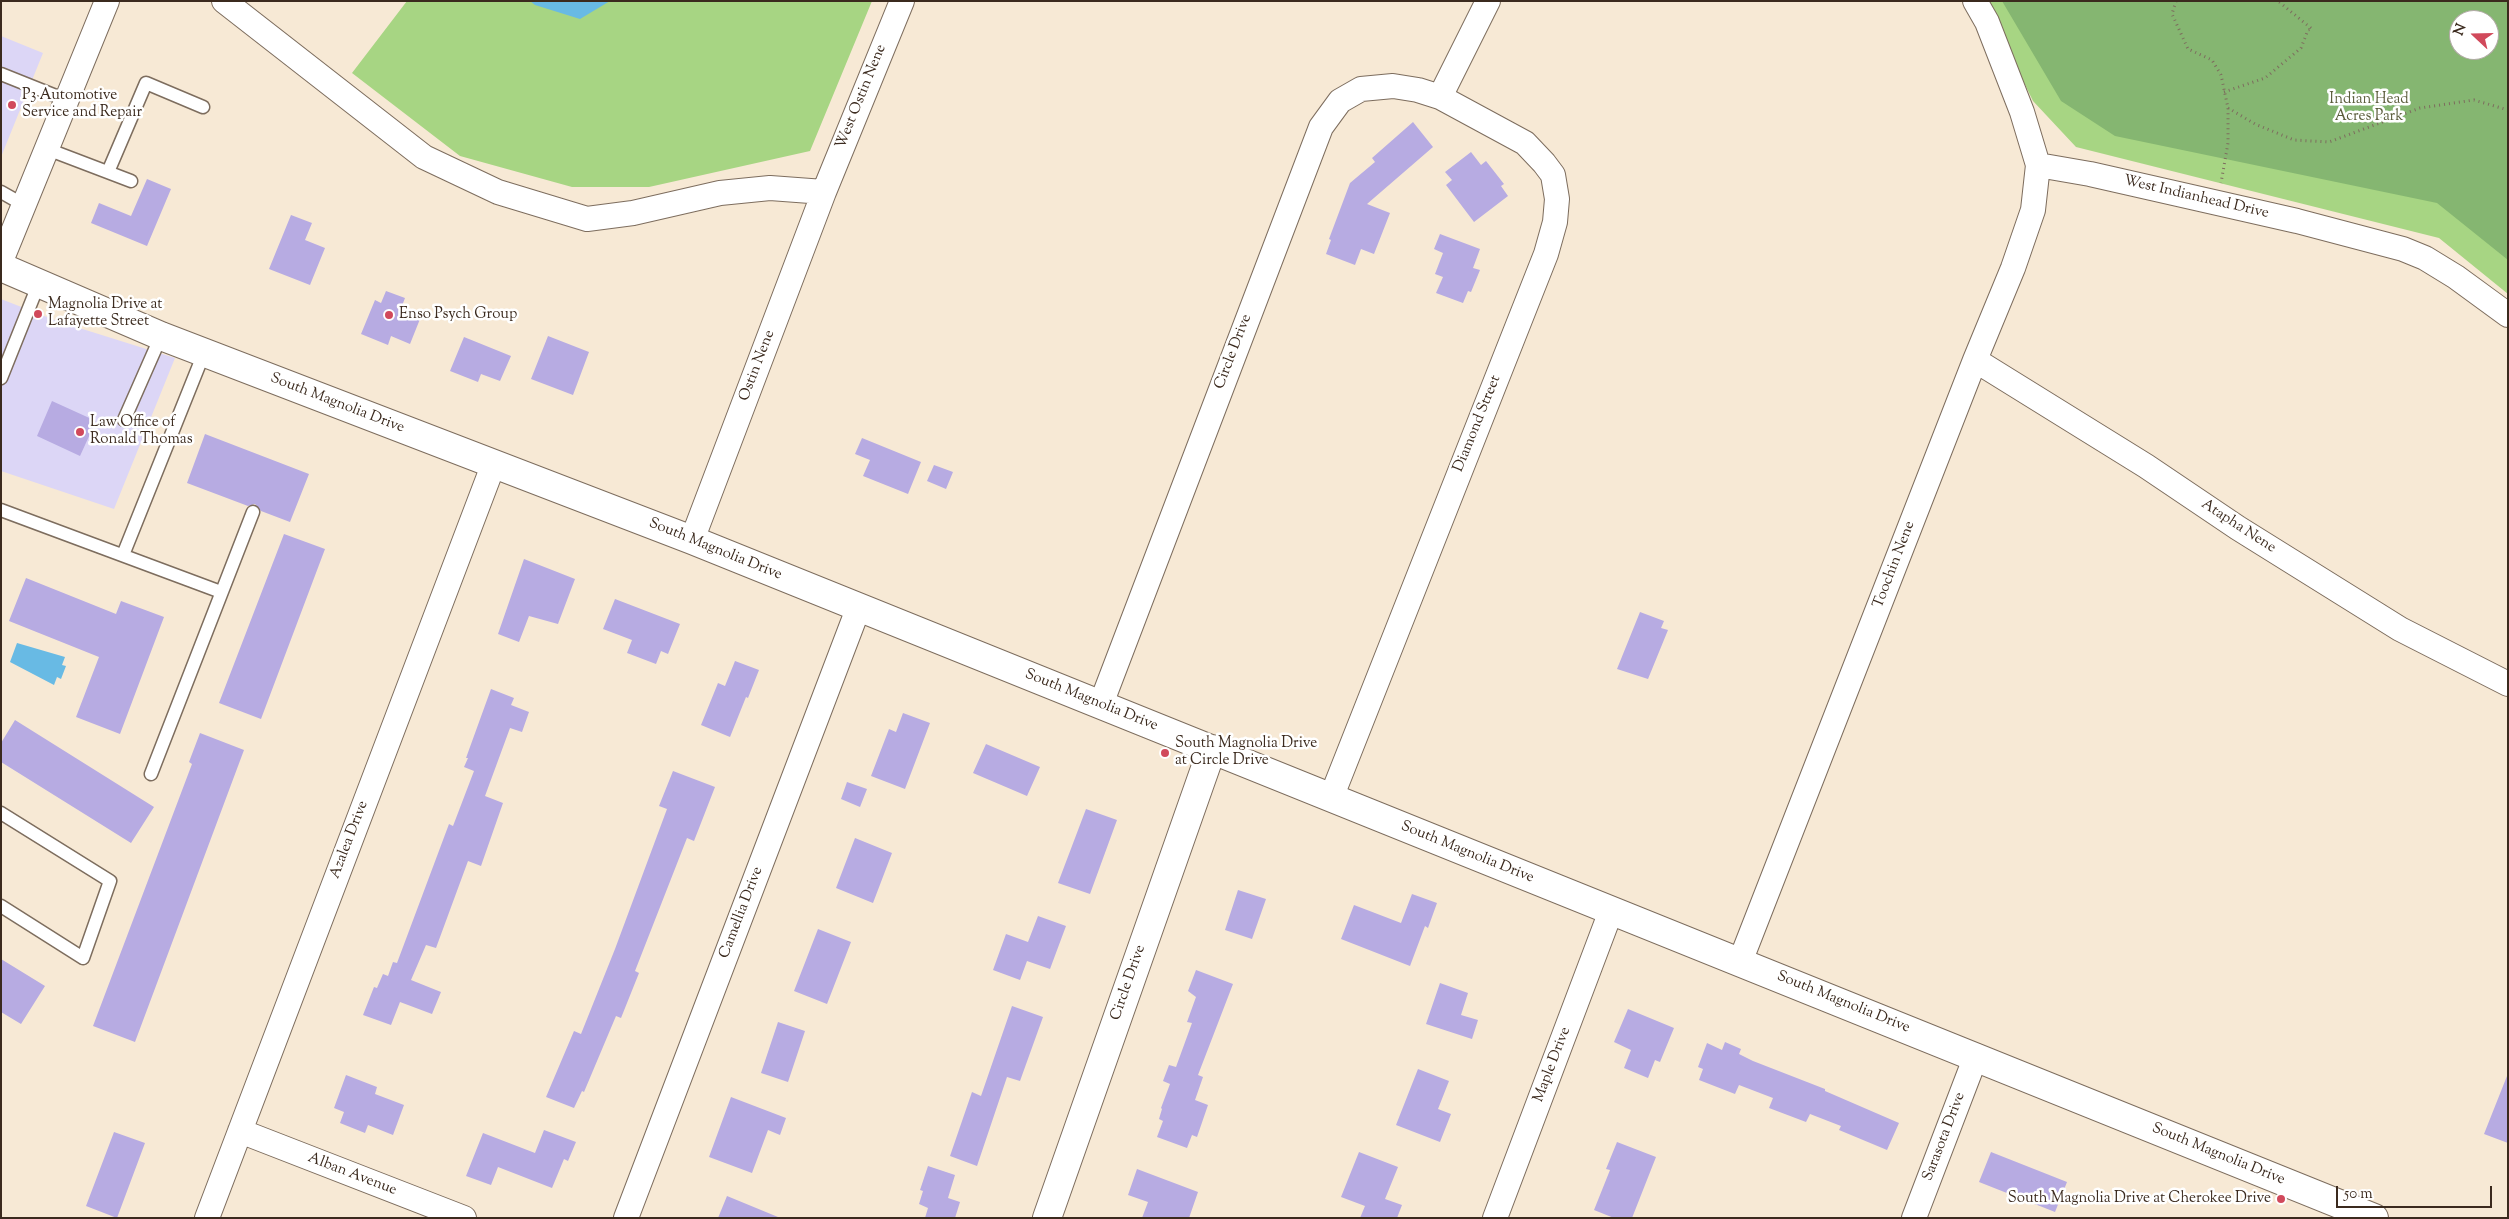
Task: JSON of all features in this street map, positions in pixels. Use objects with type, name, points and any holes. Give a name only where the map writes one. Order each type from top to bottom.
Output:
[{"type":"main road","name":"South Magnolia Drive","points":[[14,274],[161,336],[692,540],[858,609],[1101,704],[1611,911],[1976,1056],[2328,1209],[2374,1218]]},
{"type":"main road","name":"Circle Drive","points":[[1047,1218],[1212,750]]},
{"type":"street","points":[[14,274],[24,204],[108,1]]},
{"type":"street","points":[[224,1],[424,157],[498,192],[587,218],[633,213],[720,193],[770,188],[824,192]]},
{"type":"street","name":"West Ostin Nene","points":[[824,192],[902,1]]},
{"type":"street","points":[[1440,97],[1488,1]]},
{"type":"street","points":[[1975,1],[1987,22],[2022,112],[2038,165]]},
{"type":"street","name":"Circle Drive","points":[[1101,704],[1321,126],[1340,101],[1361,90],[1393,86],[1418,90],[1440,97]]},
{"type":"street","name":"Diamond Street","points":[[1331,798],[1546,254],[1555,222],[1557,199],[1553,175],[1544,163],[1524,143],[1440,97]]},
{"type":"street","name":"West Indianhead Drive","points":[[2038,165],[2090,174],[2403,249],[2425,258],[2456,277],[2508,315]]},
{"type":"street","name":"Toochin Nene","points":[[1740,962],[1975,360],[2013,268],[2032,210],[2038,165]]},
{"type":"street","name":"Ostin Nene","points":[[692,540],[824,192]]},
{"type":"street","name":"Atapha Nene","points":[[1975,360],[2146,466],[2238,528],[2400,629],[2508,684]]},
{"type":"street","name":"Azalea Drive","points":[[206,1218],[494,463]]},
{"type":"street","name":"Camellia Drive","points":[[626,1218],[858,609]]},
{"type":"street","name":"Maple Drive","points":[[1494,1218],[1611,911]]},
{"type":"street","name":"Sarasota Drive","points":[[1914,1218],[1976,1056]]},
{"type":"street","name":"Alban Avenue","points":[[240,1132],[464,1218]]},
{"type":"lane","points":[[1,74],[66,100]]},
{"type":"lane","points":[[108,172],[146,83],[203,107]]},
{"type":"lane","points":[[47,149],[132,181]]},
{"type":"lane","points":[[1,192],[24,204]]},
{"type":"lane","points":[[1,378],[14,274]]},
{"type":"lane","points":[[124,420],[161,336]]},
{"type":"lane","points":[[123,555],[204,352]]},
{"type":"lane","points":[[1,510],[222,592]]},
{"type":"lane","points":[[151,774],[253,512]]},
{"type":"lane","points":[[1,813],[110,880],[83,958],[1,906]]},
{"type":"path","points":[[2176,1],[2172,14],[2188,49],[2212,60],[2221,75],[2228,108],[2228,143],[2216,203]]},
{"type":"path","points":[[2224,92],[2265,78],[2301,48],[2308,30],[2312,29],[2278,1]]},
{"type":"path","points":[[2228,108],[2255,124],[2294,140],[2329,142],[2420,108],[2474,100],[2508,110]]},
{"type":"shaded area","name":"P3 Automotive Service and Repair","points":[[1,36],[43,53],[1,157]]},
{"type":"shaded area","name":"Law Office of Ronald Thomas","points":[[1,299],[57,321],[175,358],[114,509],[1,471]]},
{"type":"green space","points":[[407,1],[872,1],[810,151],[649,187],[572,187],[460,156],[352,73]]},
{"type":"green space","name":"Indian Head Acres Park","points":[[1984,1],[2508,1],[2508,294],[2439,238],[2076,147],[2033,101]]},
{"type":"green space","name":"Indian Head Acres Park","points":[[2002,1],[2508,1],[2508,260],[2437,203],[2115,136],[2061,101]]},
{"type":"water","points":[[530,1],[610,1],[580,19],[535,5]]},
{"type":"water","points":[[17,643],[65,657],[62,665],[66,666],[61,679],[57,677],[54,685],[10,662]]},
{"type":"building","points":[[1413,122],[1433,147],[1367,204],[1390,213],[1374,254],[1361,249],[1355,265],[1326,254],[1331,240],[1329,239],[1350,183],[1375,162],[1372,158]]},
{"type":"building","points":[[1471,152],[1481,165],[1486,161],[1504,184],[1501,186],[1508,196],[1474,222],[1446,185],[1452,180],[1445,172]]},
{"type":"building","points":[[147,179],[171,189],[147,246],[91,223],[99,203],[131,216]]},
{"type":"building","points":[[291,215],[312,223],[305,240],[325,248],[310,285],[269,269]]},
{"type":"building","points":[[1440,234],[1480,249],[1473,268],[1480,270],[1471,292],[1468,291],[1463,303],[1436,293],[1443,277],[1435,274],[1443,253],[1434,249]]},
{"type":"building","name":"Enso Psych Group","points":[[386,291],[405,298],[400,311],[420,319],[410,344],[391,336],[388,345],[361,334],[375,300],[381,303]]},
{"type":"building","points":[[548,336],[589,352],[573,395],[531,379]]},
{"type":"building","points":[[464,337],[511,356],[500,381],[481,374],[478,382],[450,371]]},
{"type":"building","points":[[52,401],[96,421],[80,456],[37,436]]},
{"type":"building","points":[[205,434],[309,474],[290,522],[261,511],[255,504],[248,506],[187,483]]},
{"type":"building","points":[[862,438],[921,462],[908,494],[863,476],[870,460],[855,454]]},
{"type":"building","points":[[934,465],[953,472],[946,489],[927,481]]},
{"type":"building","points":[[284,534],[325,549],[261,719],[219,703]]},
{"type":"building","points":[[524,559],[575,579],[558,624],[529,616],[519,642],[498,634]]},
{"type":"building","points":[[26,578],[116,614],[121,601],[164,617],[120,734],[76,717],[99,657],[9,621]]},
{"type":"building","points":[[615,599],[680,624],[668,654],[661,651],[656,664],[627,653],[632,640],[603,629]]},
{"type":"building","points":[[1640,612],[1664,621],[1661,628],[1668,630],[1648,679],[1617,669]]},
{"type":"building","points":[[735,661],[759,670],[730,737],[701,725],[718,683],[725,686]]},
{"type":"building","points":[[491,689],[514,698],[511,705],[529,712],[522,732],[510,728],[485,796],[503,803],[481,866],[468,861],[436,948],[426,945],[411,980],[441,992],[432,1014],[400,1002],[391,1025],[363,1015],[374,987],[377,988],[383,974],[388,976],[393,962],[397,963],[449,824],[453,826],[474,771],[464,767],[468,758],[466,758]]},
{"type":"building","points":[[903,713],[930,723],[905,789],[871,776],[889,729],[896,732]]},
{"type":"building","points":[[15,720],[154,807],[131,843],[1,762],[1,743]]},
{"type":"building","points":[[200,733],[244,750],[135,1042],[93,1026],[192,764],[189,762]]},
{"type":"building","points":[[986,744],[1040,767],[1027,796],[973,773]]},
{"type":"building","points":[[673,771],[715,787],[694,841],[687,838],[635,971],[639,973],[621,1018],[616,1016],[584,1092],[582,1091],[574,1108],[546,1097],[574,1031],[581,1034],[615,949],[667,809],[659,806]]},
{"type":"building","points":[[847,782],[867,789],[860,807],[841,799]]},
{"type":"building","points":[[1086,809],[1117,820],[1090,894],[1058,883]]},
{"type":"building","points":[[855,838],[892,853],[873,903],[836,888]]},
{"type":"building","points":[[1238,890],[1266,899],[1252,939],[1225,930]]},
{"type":"building","points":[[1412,894],[1437,903],[1428,928],[1425,926],[1410,966],[1341,939],[1354,905],[1401,923]]},
{"type":"building","points":[[1038,916],[1066,926],[1050,969],[1027,961],[1020,980],[993,970],[1006,934],[1028,942]]},
{"type":"building","points":[[818,929],[851,942],[827,1004],[794,991]]},
{"type":"building","points":[[1,959],[45,986],[21,1024],[1,1012]]},
{"type":"building","points":[[1196,970],[1233,984],[1198,1075],[1203,1077],[1195,1100],[1208,1105],[1197,1137],[1192,1135],[1187,1148],[1157,1137],[1163,1121],[1159,1119],[1161,1108],[1170,1084],[1163,1081],[1169,1065],[1176,1067],[1192,1023],[1187,1022],[1196,997],[1188,991]]},
{"type":"building","points":[[1440,983],[1468,993],[1461,1015],[1478,1020],[1472,1039],[1426,1024]]},
{"type":"building","points":[[1012,1006],[1043,1017],[1020,1081],[1007,1077],[977,1166],[950,1156],[972,1092],[981,1096]]},
{"type":"building","points":[[1628,1009],[1674,1028],[1660,1062],[1655,1060],[1648,1078],[1624,1068],[1631,1050],[1614,1042]]},
{"type":"building","points":[[778,1022],[805,1031],[788,1082],[761,1073]]},
{"type":"building","points":[[1725,1042],[1741,1049],[1739,1054],[1753,1061],[1825,1089],[1825,1091],[1899,1123],[1887,1150],[1839,1130],[1841,1126],[1810,1114],[1806,1122],[1769,1108],[1773,1098],[1739,1085],[1735,1094],[1699,1080],[1703,1069],[1698,1067],[1707,1043],[1722,1050]]},
{"type":"building","points":[[1418,1069],[1449,1081],[1438,1109],[1451,1114],[1440,1142],[1396,1125]]},
{"type":"building","points":[[346,1075],[377,1087],[375,1094],[404,1105],[393,1135],[368,1125],[365,1133],[340,1123],[344,1112],[334,1108]]},
{"type":"building","points":[[2508,1076],[2508,1143],[2484,1134]]},
{"type":"building","points":[[731,1097],[786,1118],[780,1135],[768,1130],[752,1173],[709,1157]]},
{"type":"building","points":[[544,1130],[576,1142],[568,1161],[564,1159],[552,1188],[498,1167],[491,1185],[466,1176],[483,1133],[535,1153]]},
{"type":"building","points":[[114,1132],[145,1143],[117,1218],[86,1206]]},
{"type":"building","points":[[1617,1142],[1656,1157],[1632,1218],[1614,1218],[1594,1210],[1610,1170],[1606,1169]]},
{"type":"building","points":[[1359,1152],[1398,1167],[1385,1199],[1402,1205],[1397,1218],[1360,1218],[1365,1206],[1341,1197]]},
{"type":"building","points":[[1991,1152],[2067,1182],[2055,1212],[1979,1182]]},
{"type":"building","points":[[928,1166],[955,1175],[948,1198],[960,1202],[955,1218],[925,1218],[928,1208],[919,1204],[923,1191],[920,1190]]},
{"type":"building","points":[[1137,1169],[1198,1192],[1189,1218],[1142,1218],[1148,1202],[1128,1195]]},
{"type":"building","points":[[727,1196],[778,1217],[778,1218],[718,1218]]},
{"type":"place","name":"P3 Automotive Service and Repair","points":[[12,105]]},
{"type":"place","name":"Magnolia Drive at Lafayette Street","points":[[38,314]]},
{"type":"place","name":"Enso Psych Group","points":[[389,315]]},
{"type":"place","name":"Law Office of Ronald Thomas","points":[[80,432]]},
{"type":"place","name":"South Magnolia Drive at Circle Drive","points":[[1165,753]]},
{"type":"place","name":"South Magnolia Drive at Cherokee Drive","points":[[2281,1199]]}]
